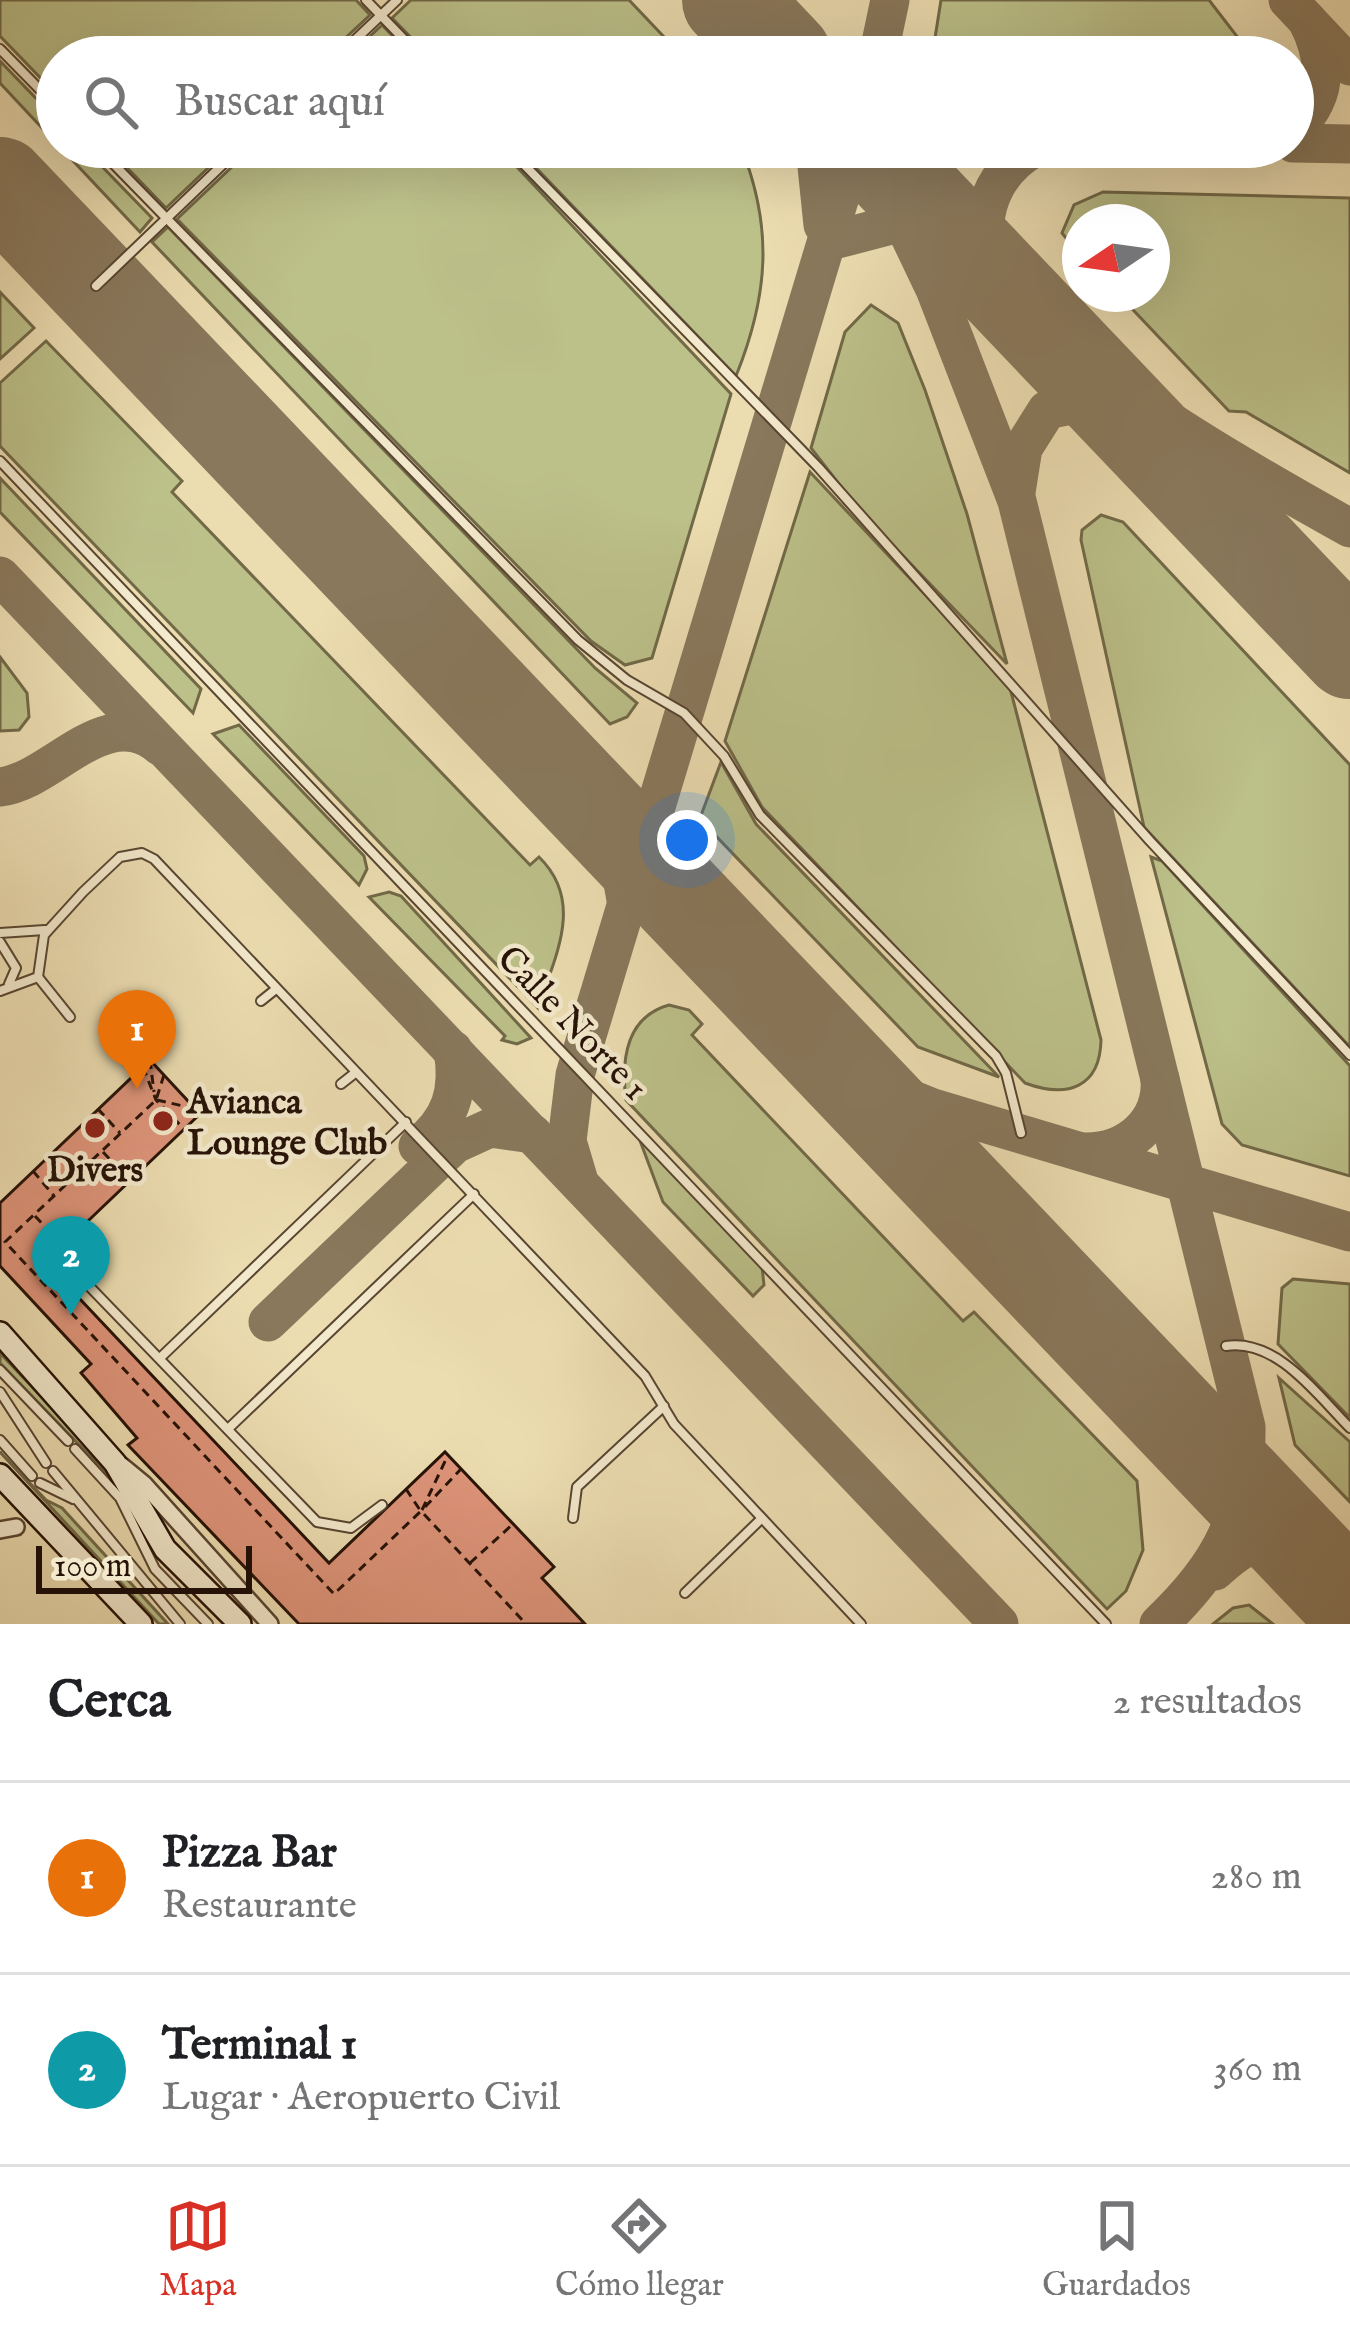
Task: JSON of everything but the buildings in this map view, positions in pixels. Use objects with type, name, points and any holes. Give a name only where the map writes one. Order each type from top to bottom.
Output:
[{"type":"street","points":[[0,1333],[115,1463],[158,1540],[241,1624]]},
{"type":"street","points":[[115,1463],[137,1477],[270,1624]]},
{"type":"street","points":[[0,1475],[141,1624]]},
{"type":"street","points":[[194,1579],[225,1624]]},
{"type":"lane","points":[[366,0],[401,36]]},
{"type":"lane","points":[[360,36],[398,0]]},
{"type":"lane","points":[[0,49],[36,85]]},
{"type":"lane","points":[[117,168],[578,640],[627,680],[684,713],[724,756],[760,815],[996,1056],[1006,1072],[1021,1133]]},
{"type":"lane","points":[[96,286],[219,168]]},
{"type":"lane","points":[[527,168],[818,467],[1150,841],[1350,1055]]},
{"type":"lane","name":"Calle Norte 1","points":[[0,461],[1106,1624]]},
{"type":"lane","points":[[70,1017],[38,976],[48,929],[120,857],[142,853],[154,859],[645,1376],[664,1406],[760,1520],[861,1624]]},
{"type":"lane","points":[[2,991],[16,968],[0,938],[48,929]]},
{"type":"lane","points":[[2,991],[38,976]]},
{"type":"lane","points":[[261,1001],[276,988]]},
{"type":"lane","points":[[341,1084],[355,1073]]},
{"type":"lane","points":[[160,1359],[406,1123]]},
{"type":"lane","points":[[228,1429],[474,1194]]},
{"type":"lane","points":[[60,1250],[296,1505],[326,1527],[358,1526],[382,1505]]},
{"type":"lane","points":[[1226,1346],[1241,1343],[1292,1369],[1350,1428]]},
{"type":"lane","points":[[0,1370],[121,1498],[149,1562],[208,1624]]},
{"type":"lane","points":[[0,1392],[74,1500],[180,1624]]},
{"type":"lane","points":[[573,1518],[577,1487],[664,1406]]},
{"type":"lane","points":[[0,1440],[36,1479],[74,1500]]},
{"type":"lane","points":[[685,1593],[760,1520]]},
{"type":"path","points":[[150,1060],[156,1100]]},
{"type":"path","points":[[142,1066],[156,1100],[184,1129]]},
{"type":"path","points":[[164,1075],[156,1100],[5,1242],[334,1594],[461,1469]]},
{"type":"path","points":[[156,1100],[196,1109]]},
{"type":"path","points":[[98,1109],[120,1133]]},
{"type":"path","points":[[101,1150],[130,1181]]},
{"type":"path","points":[[33,1172],[54,1196]]},
{"type":"path","points":[[33,1215],[60,1250]]},
{"type":"path","points":[[421,1511],[448,1455]]},
{"type":"path","points":[[406,1490],[526,1624]]},
{"type":"path","points":[[470,1563],[513,1524]]},
{"type":"green space","points":[[0,0],[356,0],[370,15],[348,36],[36,36],[36,73],[0,36]]},
{"type":"green space","points":[[411,0],[629,0],[663,36],[410,36],[392,18]]},
{"type":"green space","points":[[941,0],[1209,0],[1237,36],[935,36]]},
{"type":"green space","points":[[382,25],[393,36],[370,36]]},
{"type":"green space","points":[[0,61],[36,98],[36,122],[0,83]]},
{"type":"green space","points":[[80,168],[103,168],[152,218],[140,232]]},
{"type":"green space","points":[[127,168],[208,168],[166,208]]},
{"type":"green space","points":[[231,168],[518,168],[731,394],[652,658],[625,665],[591,641],[177,219]]},
{"type":"green space","points":[[536,168],[748,168],[758,205],[763,261],[755,317],[736,376]]},
{"type":"green space","points":[[1103,192],[1350,198],[1350,473],[1246,412],[1229,411],[1135,312],[1170,312],[1170,204],[1076,204]]},
{"type":"green space","points":[[168,227],[595,668],[637,703],[627,717],[610,724],[152,242]]},
{"type":"green space","points":[[0,292],[34,328],[0,359]]},
{"type":"green space","points":[[871,305],[898,323],[925,390],[967,514],[1007,664],[860,511],[811,448],[845,332]]},
{"type":"green space","points":[[46,341],[182,481],[172,492],[530,865],[539,857],[553,874],[561,892],[562,930],[538,1008],[0,446],[0,383]]},
{"type":"green space","points":[[810,472],[1009,684],[1101,1040],[1095,1069],[1079,1085],[1055,1090],[1025,1083],[762,807],[725,741]]},
{"type":"green space","points":[[0,478],[201,689],[193,713],[0,512]]},
{"type":"green space","points":[[1101,515],[1123,522],[1350,765],[1350,1047],[1144,827],[1081,540],[1082,530]]},
{"type":"green space","points":[[0,657],[27,693],[29,717],[19,730],[0,731]]},
{"type":"green space","points":[[239,725],[364,856],[367,869],[359,885],[213,734]]},
{"type":"green space","points":[[721,762],[756,824],[999,1077],[918,1047],[713,833],[705,841],[700,818]]},
{"type":"green space","points":[[1151,857],[1162,861],[1350,1066],[1350,1176],[1242,1145],[1222,1124]]},
{"type":"green space","points":[[389,892],[401,896],[531,1038],[517,1044],[502,1040],[505,1036],[369,897]]},
{"type":"green space","points":[[669,1005],[689,1010],[702,1024],[692,1035],[963,1321],[974,1312],[1137,1481],[1143,1550],[1126,1591],[1107,1609],[626,1100],[626,1056],[635,1030],[643,1019]]},
{"type":"green space","points":[[639,1138],[762,1267],[764,1285],[753,1296],[663,1202]]},
{"type":"green space","points":[[1293,1279],[1350,1284],[1350,1418],[1278,1344],[1282,1288]]},
{"type":"green space","points":[[0,1353],[94,1452],[118,1485],[0,1363]]},
{"type":"green space","points":[[1279,1378],[1350,1442],[1350,1502],[1295,1445]]},
{"type":"green space","points":[[0,1452],[46,1500],[62,1508],[168,1624],[159,1624]]},
{"type":"green space","points":[[1249,1605],[1273,1624],[1213,1624],[1233,1608]]},
{"type":"taxiway","points":[[882,36],[890,0]]},
{"type":"taxiway","points":[[1288,0],[1350,66]]},
{"type":"taxiway","points":[[1307,20],[1321,64],[1314,102]]},
{"type":"taxiway","points":[[1314,143],[1350,144]]},
{"type":"taxiway","points":[[817,168],[823,225]]},
{"type":"taxiway","points":[[578,1178],[567,1141],[575,1075],[849,168]]},
{"type":"taxiway","points":[[867,168],[903,222],[935,289],[1017,501],[1246,1427],[1242,1487],[1226,1536],[1199,1580],[1159,1624]]},
{"type":"taxiway","points":[[997,280],[989,262],[985,224],[995,188],[1009,168]]},
{"type":"taxiway","points":[[830,241],[903,222],[954,235]]},
{"type":"taxiway","points":[[1046,331],[1193,436],[1350,528]]},
{"type":"taxiway","points":[[1016,492],[1023,448],[1047,410],[1082,403],[1123,414]]},
{"type":"taxiway","points":[[0,576],[999,1624]]},
{"type":"taxiway","points":[[0,787],[40,772],[99,737],[140,734],[160,746]]},
{"type":"taxiway","points":[[587,799],[617,848],[626,900]]},
{"type":"taxiway","points":[[656,819],[671,877],[715,934]]},
{"type":"taxiway","points":[[818,1044],[886,1089],[933,1108],[1350,1232]]},
{"type":"taxiway","points":[[418,1146],[451,1104],[453,1050]]},
{"type":"taxiway","points":[[1084,1152],[1114,1147],[1139,1132],[1155,1109],[1160,1079]]},
{"type":"taxiway","points":[[268,1322],[455,1144],[490,1128],[533,1134]]},
{"type":"taxiway","points":[[1215,1571],[1234,1555],[1264,1541],[1299,1547]]},
{"type":"runway","points":[[730,0],[764,36]]},
{"type":"runway","points":[[890,168],[1350,651]]},
{"type":"runway","points":[[0,185],[1350,1601]]},
{"type":"place","name":"Pizza Bar","points":[[137,1089]]},
{"type":"place","name":"Avianca Lounge Club","points":[[163,1121]]},
{"type":"place","name":"Divers","points":[[95,1128]]},
{"type":"place","name":"Terminal 1","points":[[71,1315]]}]
